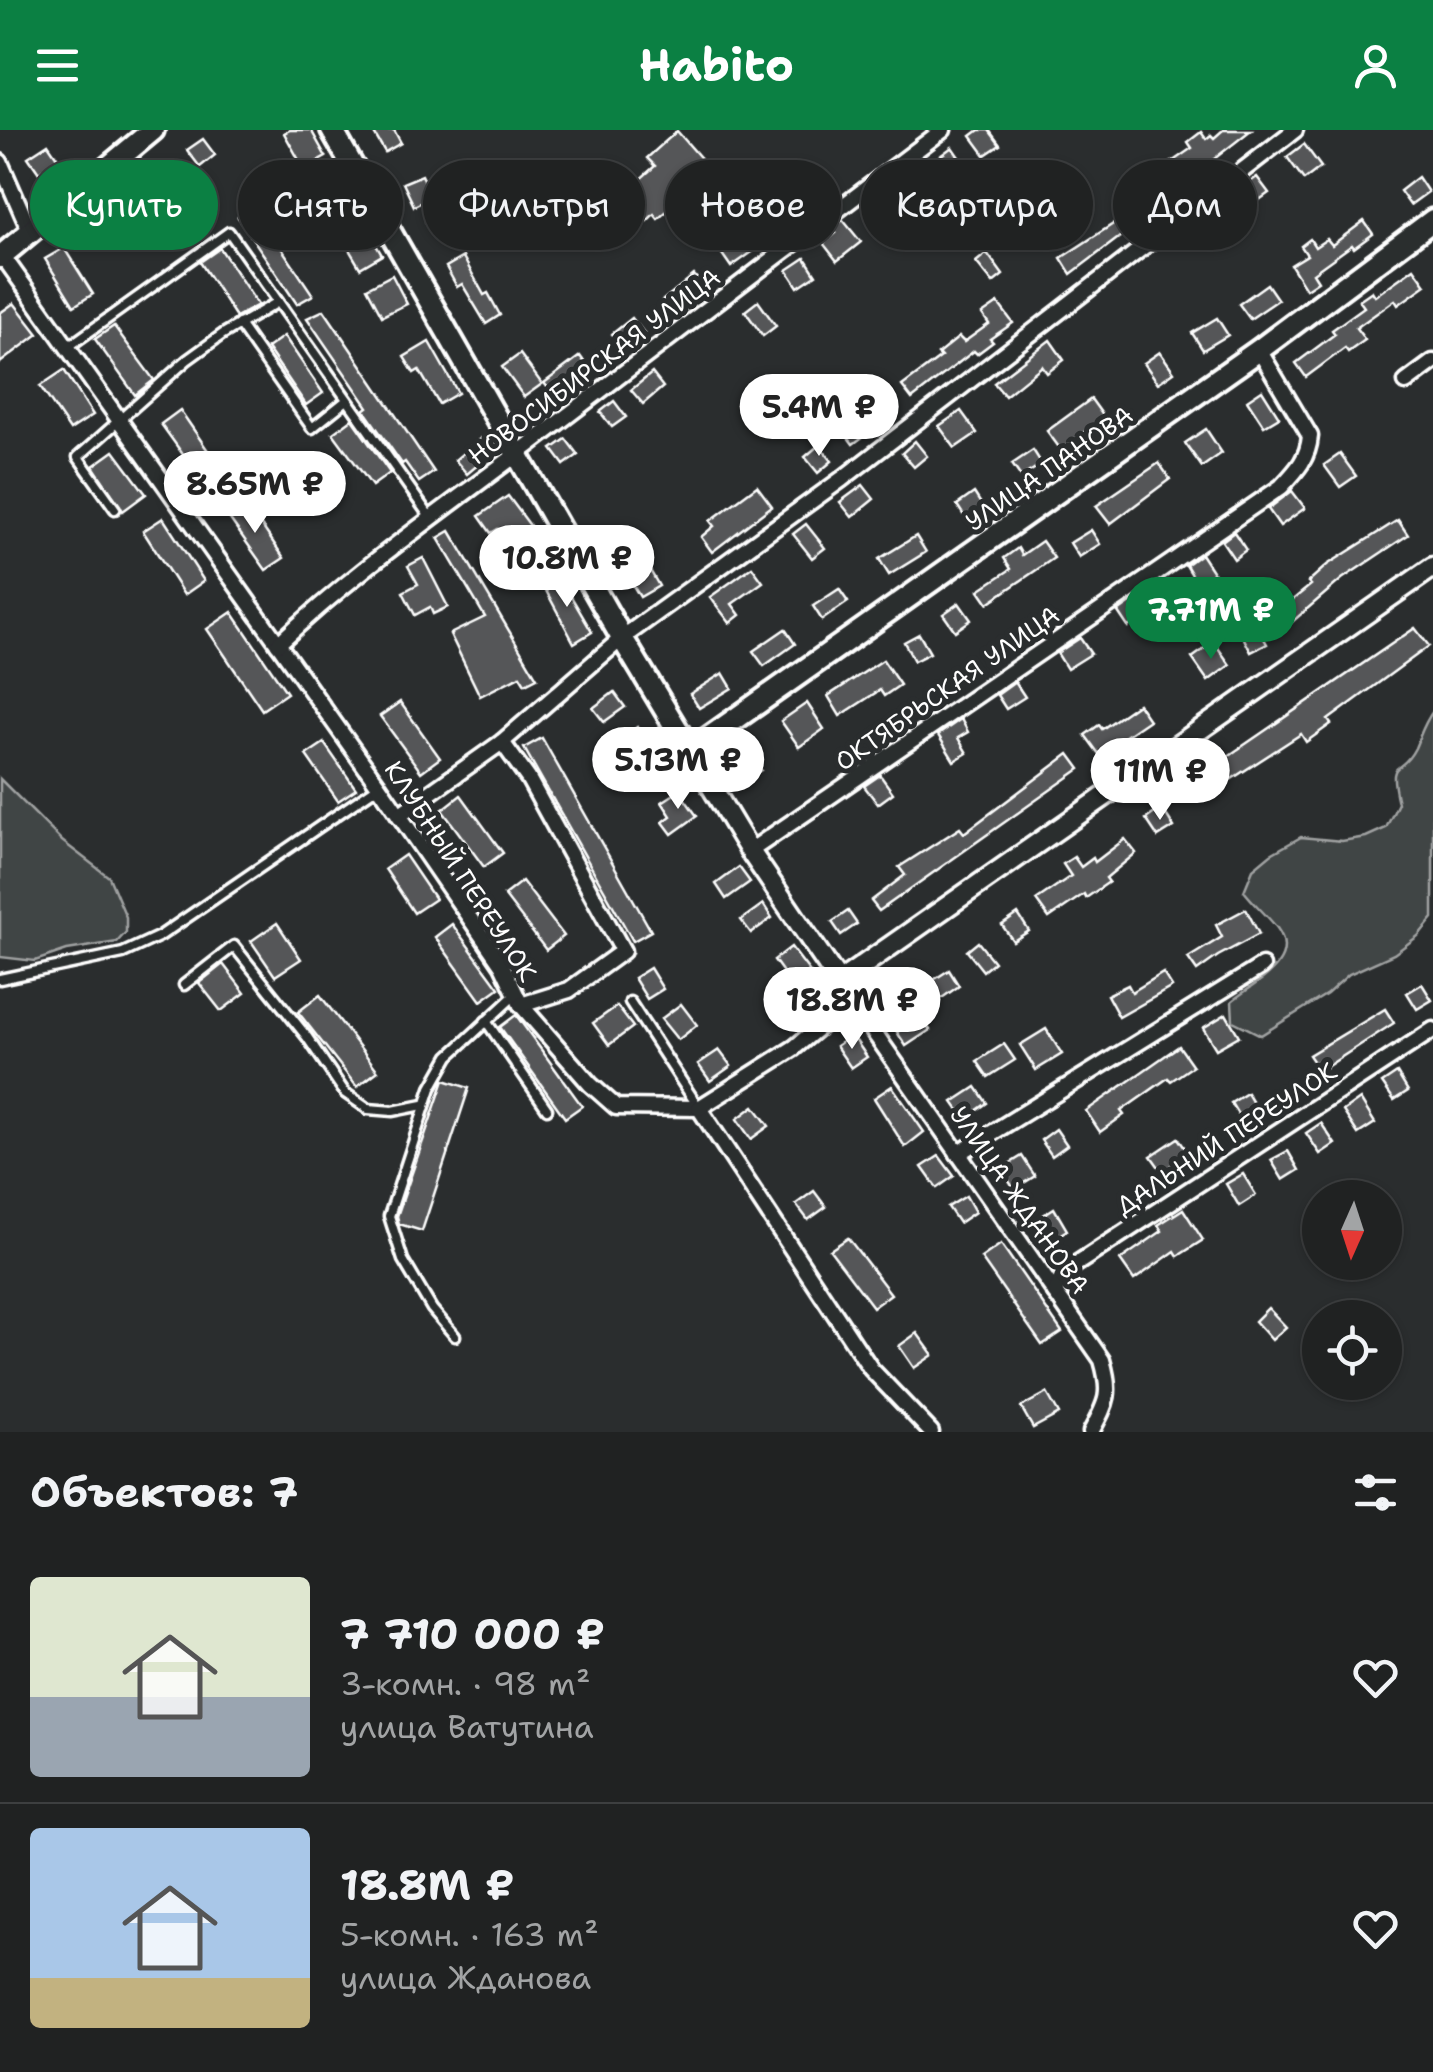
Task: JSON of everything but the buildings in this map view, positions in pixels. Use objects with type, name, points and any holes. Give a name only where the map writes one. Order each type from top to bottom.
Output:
[{"type":"main road","points":[[116,160],[153,130]]},
{"type":"main road","name":"УЛИЦА ЖДАНОВА","points":[[332,130],[690,751]]},
{"type":"main road","name":"УЛИЦА ПАНОВА","points":[[690,751],[1259,350],[1433,220]]},
{"type":"main road","points":[[1,256],[30,230]]},
{"type":"street","name":"НОВОСИБИРСКАЯ УЛИЦА","points":[[278,644],[331,594],[943,130]]},
{"type":"street","points":[[399,816],[502,742],[622,638],[842,480],[1294,130]]},
{"type":"street","points":[[0,162],[30,230]]},
{"type":"street","name":"КЛУБНЫЙ ПЕРЕУЛОК","points":[[1,256],[379,786],[502,965],[518,1000],[590,1084],[616,1107],[699,1108]]},
{"type":"street","name":"ОКТЯБРЬСКАЯ УЛИЦА","points":[[750,851],[1282,486],[1300,468],[1310,436],[1259,350]]},
{"type":"street","points":[[1406,382],[1433,362]]},
{"type":"street","points":[[839,982],[1433,568]]},
{"type":"street","points":[[502,742],[528,778],[623,950],[569,990],[518,1000]]},
{"type":"street","name":"УЛИЦА ЖДАНОВА","points":[[690,751],[750,851],[850,1001],[1102,1360],[1108,1400],[1091,1432]]},
{"type":"street","points":[[958,1154],[1262,966]]},
{"type":"street","points":[[850,1001],[794,1048],[699,1108],[871,1369],[931,1432]]},
{"type":"street","name":"ДАЛЬНИЙ ПЕРЕУЛОК","points":[[1064,1272],[1433,1030]]},
{"type":"street","points":[[1034,1265],[1064,1272],[1055,1293]]},
{"type":"lane","points":[[68,347],[229,232],[430,518]]},
{"type":"lane","points":[[114,509],[78,457],[187,360],[278,302]]},
{"type":"lane","points":[[240,324],[312,428],[347,400]]},
{"type":"lane","points":[[0,979],[123,953],[160,936],[379,786]]},
{"type":"lane","points":[[184,984],[234,946],[346,1093],[368,1110],[393,1112],[423,1105]]},
{"type":"lane","points":[[455,1336],[432,1309],[403,1260],[389,1216],[423,1105],[449,1056],[486,1021],[518,1000]]},
{"type":"lane","points":[[630,1002],[699,1108]]},
{"type":"lane","points":[[486,1021],[547,1109]]},
{"type":"shaded area","points":[[1433,711],[1433,918],[1418,936],[1394,954],[1349,974],[1327,994],[1261,1035],[1233,1021],[1232,1001],[1272,970],[1284,951],[1277,928],[1244,891],[1253,869],[1301,837],[1342,841],[1386,828],[1398,803],[1395,772],[1410,757]]},
{"type":"shaded area","points":[[0,779],[62,841],[109,877],[126,917],[126,932],[117,942],[67,950],[35,961],[0,957]]}]
